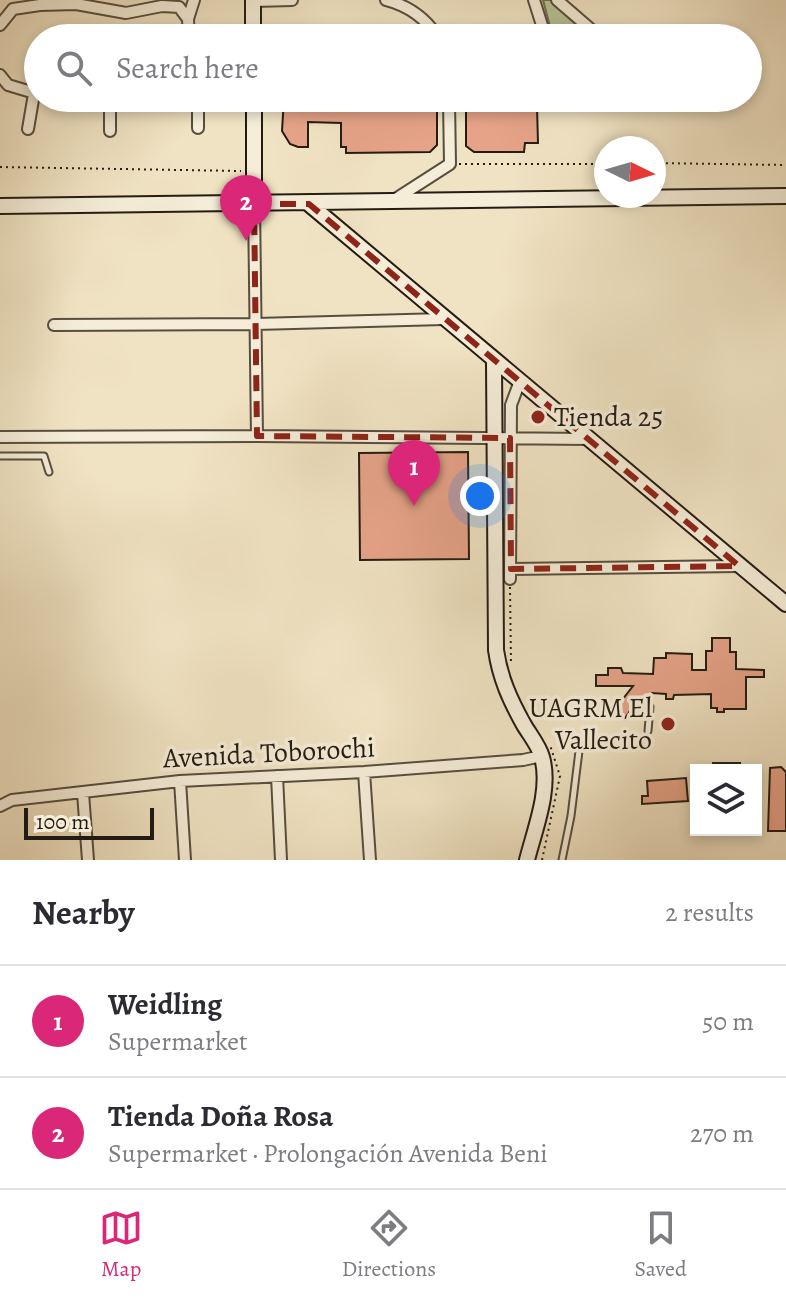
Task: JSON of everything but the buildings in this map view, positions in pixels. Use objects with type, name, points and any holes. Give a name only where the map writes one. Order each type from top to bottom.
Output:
[{"type":"street","points":[[188,24],[194,0]]},
{"type":"street","points":[[253,24],[253,1],[292,0]]},
{"type":"street","points":[[386,0],[418,14],[429,24]]},
{"type":"street","points":[[534,0],[542,24]]},
{"type":"street","points":[[557,0],[585,24]]},
{"type":"street","points":[[0,25],[13,9],[76,2],[126,13],[180,4],[188,19]]},
{"type":"street","points":[[0,75],[8,85],[24,90]]},
{"type":"street","points":[[28,129],[32,112]]},
{"type":"street","points":[[110,112],[110,131]]},
{"type":"street","points":[[198,112],[198,128]]},
{"type":"street","points":[[254,112],[257,436]]},
{"type":"street","points":[[391,202],[450,164],[449,112]]},
{"type":"street","points":[[0,206],[786,196]]},
{"type":"street","points":[[309,204],[786,604]]},
{"type":"street","points":[[54,325],[444,319]]},
{"type":"street","points":[[494,362],[495,622],[500,677],[511,703],[542,756],[544,791],[527,860]]},
{"type":"street","points":[[520,381],[511,405],[511,574],[739,566]]},
{"type":"street","points":[[0,437],[590,439]]},
{"type":"street","name":"Avenida Toborochi","points":[[0,806],[12,800],[180,781],[364,772],[542,756]]},
{"type":"street","points":[[364,772],[370,860]]},
{"type":"street","points":[[277,776],[281,860]]},
{"type":"street","points":[[180,781],[185,860]]},
{"type":"street","points":[[83,793],[88,860]]},
{"type":"lane","points":[[0,456],[44,456],[49,472]]},
{"type":"lane","points":[[648,731],[650,707]]},
{"type":"lane","points":[[562,860],[579,751],[587,738]]},
{"type":"path","points":[[666,163],[786,165]]},
{"type":"path","points":[[450,164],[594,164]]},
{"type":"path","points":[[0,167],[254,171]]},
{"type":"highlighted area","points":[[254,204],[309,204],[739,566],[511,569],[510,438],[257,436]]},
{"type":"green space","points":[[543,0],[552,0],[579,24],[549,24]]},
{"type":"place","name":"Tienda Doña Rosa","points":[[246,241]]},
{"type":"place","name":"Tienda 25","points":[[538,417]]},
{"type":"place","name":"Weidling","points":[[414,506]]},
{"type":"place","name":"UAGRM El Vallecito","points":[[668,724]]}]
